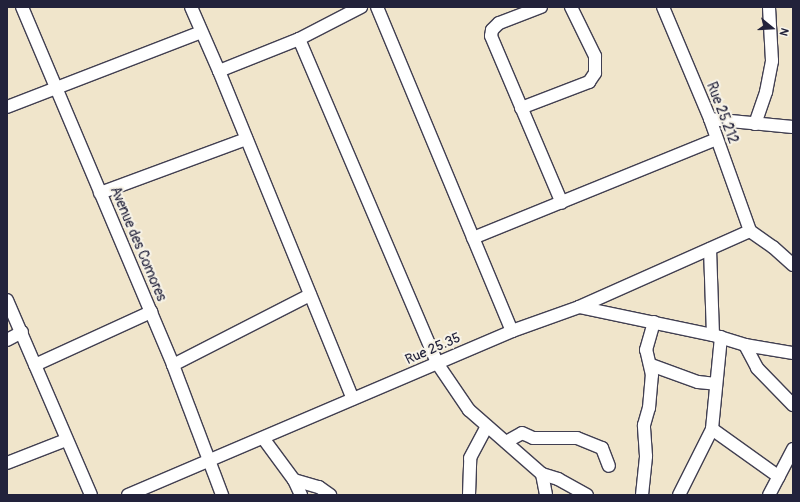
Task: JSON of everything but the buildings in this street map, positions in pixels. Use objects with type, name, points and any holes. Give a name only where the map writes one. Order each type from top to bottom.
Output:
[{"type":"street","name":"Avenue des Comores","points":[[22,7],[55,88],[174,365],[210,459],[222,495]]},
{"type":"street","points":[[191,7],[219,71],[353,399]]},
{"type":"street","points":[[219,71],[299,39],[361,7]]},
{"type":"street","points":[[377,7],[512,331]]},
{"type":"street","points":[[541,7],[498,23],[492,30],[493,41],[562,203]]},
{"type":"street","points":[[521,108],[589,82],[595,73],[595,56],[571,7]]},
{"type":"street","name":"Rue 25.212","points":[[663,7],[710,119],[750,231]]},
{"type":"street","points":[[755,124],[766,92],[772,61],[769,7]]},
{"type":"street","points":[[7,107],[201,32]]},
{"type":"street","points":[[299,39],[437,363],[469,410],[487,426],[542,474],[558,479],[587,495]]},
{"type":"street","points":[[710,119],[793,127]]},
{"type":"street","points":[[100,193],[246,139]]},
{"type":"street","points":[[473,238],[717,139]]},
{"type":"street","points":[[750,231],[773,247],[793,265]]},
{"type":"street","name":"Rue 25.35","points":[[128,495],[154,490],[210,459],[263,438],[512,331],[579,307],[750,231]]},
{"type":"street","points":[[680,495],[712,430],[716,384],[717,336],[710,249]]},
{"type":"street","points":[[174,365],[310,295]]},
{"type":"street","points":[[7,300],[22,332],[66,440],[91,495]]},
{"type":"street","points":[[579,307],[717,336],[745,345],[793,353]]},
{"type":"street","points":[[35,365],[151,312]]},
{"type":"street","points":[[642,495],[646,456],[644,425],[649,408],[651,365],[646,350],[654,322]]},
{"type":"street","points":[[7,340],[22,332]]},
{"type":"street","points":[[745,345],[757,368],[793,405]]},
{"type":"street","points":[[651,365],[698,382],[716,384]]},
{"type":"street","points":[[469,495],[470,458],[487,426]]},
{"type":"street","points":[[712,430],[779,477]]},
{"type":"street","points":[[506,442],[522,433],[533,438],[577,438],[602,448],[609,466]]},
{"type":"street","points":[[263,438],[294,480],[301,495]]},
{"type":"street","points":[[7,463],[66,440]]},
{"type":"street","points":[[769,495],[793,449]]},
{"type":"street","points":[[542,474],[546,495]]},
{"type":"street","points":[[294,480],[319,487],[330,495]]}]
